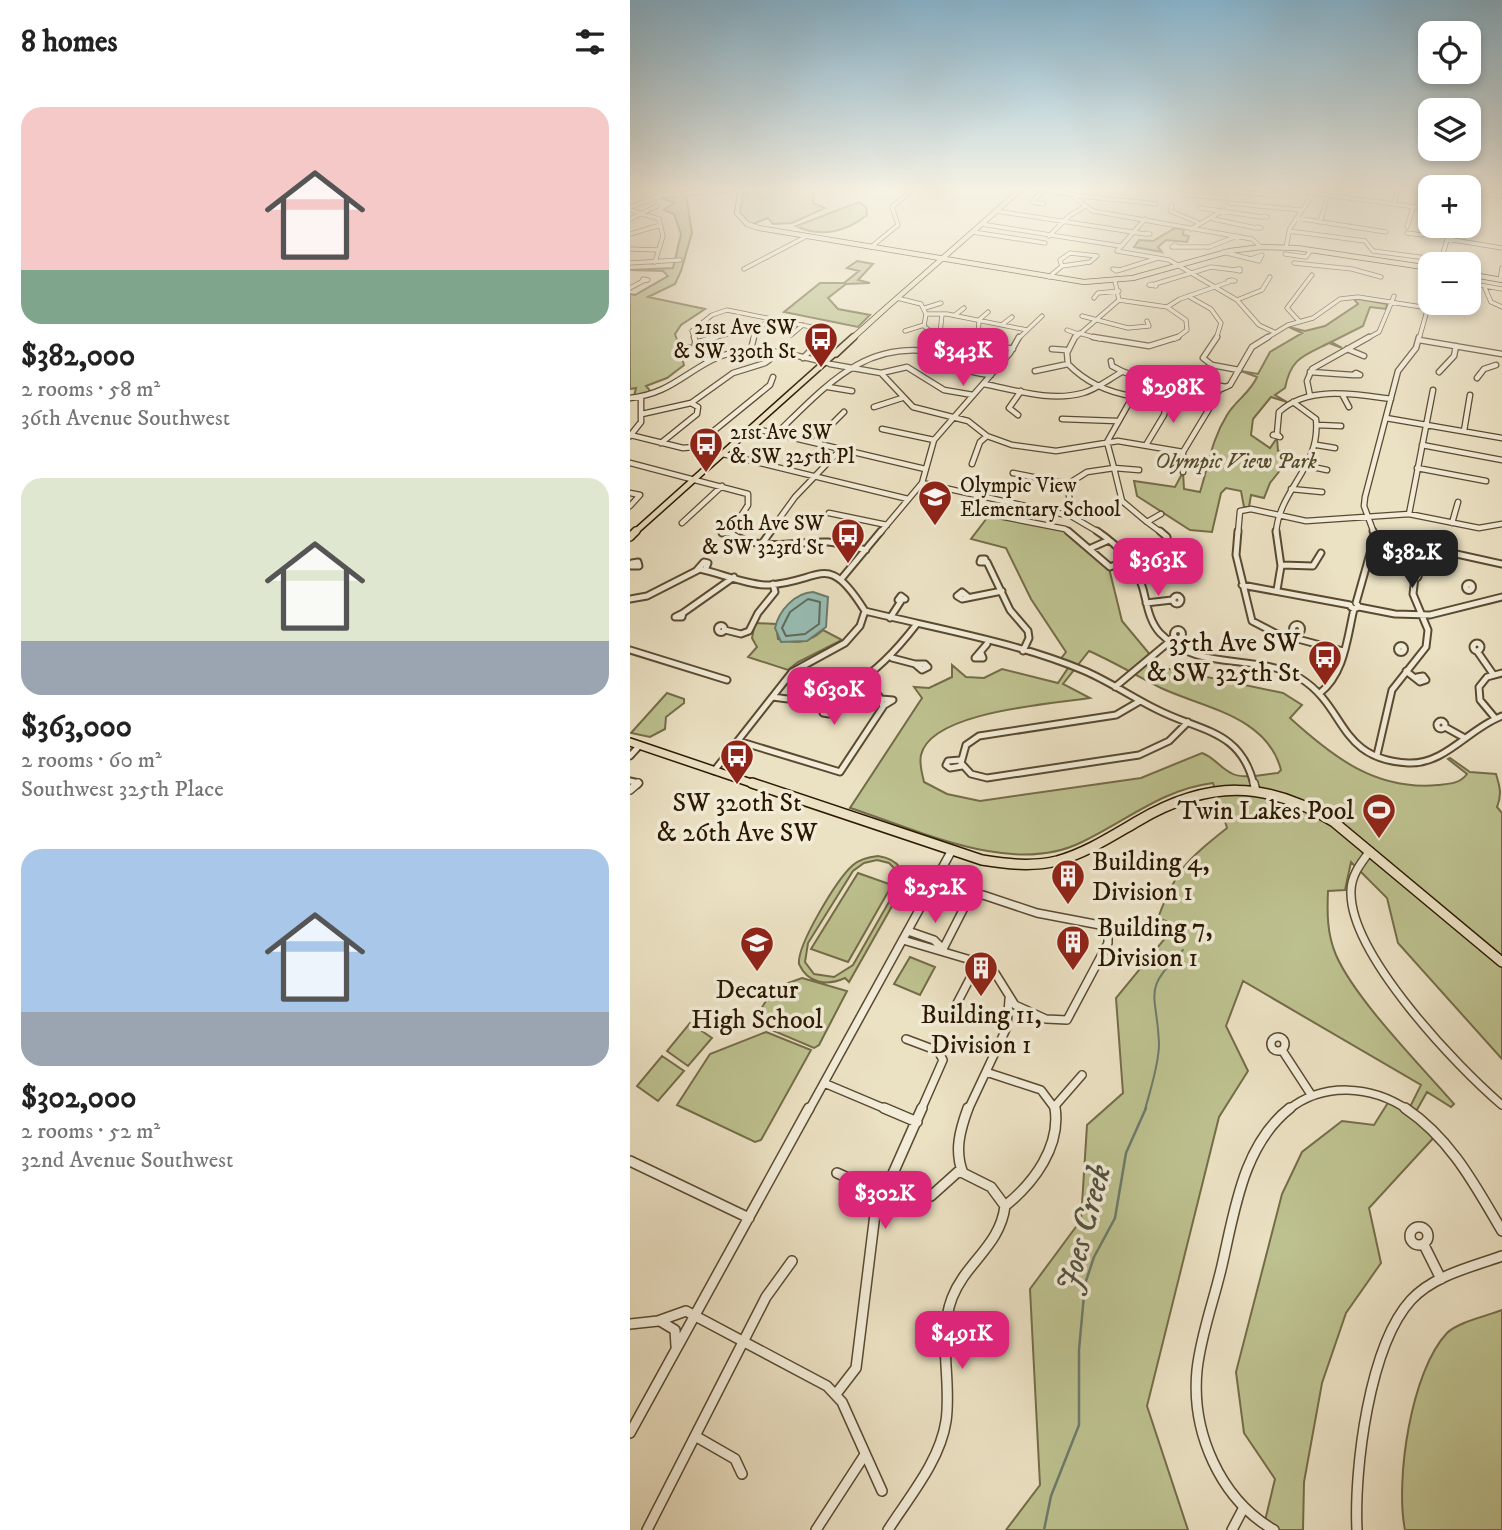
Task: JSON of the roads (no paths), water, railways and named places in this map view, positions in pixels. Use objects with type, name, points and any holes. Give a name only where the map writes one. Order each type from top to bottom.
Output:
[{"type":"main road","points":[[630,537],[828,363],[941,259]]},
{"type":"main road","points":[[943,259],[1039,276]]},
{"type":"main road","points":[[944,259],[1084,282],[1115,281],[1198,259]]},
{"type":"main road","points":[[1373,259],[1418,266]]},
{"type":"main road","points":[[988,268],[1000,268]]},
{"type":"main road","points":[[1481,276],[1501,280]]},
{"type":"main road","points":[[630,742],[952,850],[999,863],[1055,861],[1091,848],[1152,812],[1195,793],[1226,788],[1284,797],[1311,808],[1370,851],[1502,962]]},
{"type":"street","points":[[744,269],[759,259]]},
{"type":"street","points":[[1062,259],[1059,262],[1062,266]]},
{"type":"street","points":[[1049,278],[1062,266],[1092,259]]},
{"type":"street","points":[[1120,270],[1154,259]]},
{"type":"street","points":[[1162,259],[1179,265],[1237,300],[1259,325],[1274,332]]},
{"type":"street","points":[[1330,265],[1334,259]]},
{"type":"street","points":[[630,263],[680,260]]},
{"type":"street","points":[[1294,263],[1318,267],[1330,265],[1343,269],[1345,273],[1349,270],[1381,277]]},
{"type":"street","points":[[1501,280],[1502,265]]},
{"type":"street","points":[[1155,284],[1213,267],[1235,270]]},
{"type":"street","points":[[1299,321],[1287,309],[1318,267]]},
{"type":"street","points":[[1237,300],[1261,292],[1268,286],[1270,277]]},
{"type":"street","points":[[630,288],[643,281]]},
{"type":"street","points":[[1115,281],[1119,300],[1100,320],[1070,340],[1066,350],[1068,364],[1096,387],[1133,396],[1168,398],[1208,395],[1218,391],[1226,387],[1239,370],[1247,352],[1274,332],[1313,318],[1335,302],[1350,297],[1418,306]]},
{"type":"street","points":[[1167,307],[1188,296],[1229,282]]},
{"type":"street","points":[[1481,287],[1502,289]]},
{"type":"street","points":[[1343,288],[1350,297]]},
{"type":"street","points":[[1485,288],[1493,304],[1502,307]]},
{"type":"street","points":[[1094,298],[1098,293],[1119,291]]},
{"type":"street","points":[[1188,296],[1211,309],[1221,323],[1221,331],[1203,358],[1212,365],[1239,370]]},
{"type":"street","points":[[1310,396],[1310,372],[1315,366],[1381,330],[1394,296]]},
{"type":"street","points":[[897,298],[919,303],[925,308],[924,325],[928,331],[1013,349]]},
{"type":"street","points":[[1068,330],[1124,345],[1164,347],[1181,337],[1188,324],[1181,315],[1167,307],[1119,300]]},
{"type":"street","points":[[925,308],[941,303]]},
{"type":"street","points":[[955,316],[964,307]]},
{"type":"street","points":[[709,361],[701,358],[695,343],[694,328],[722,311],[831,331],[803,358]]},
{"type":"street","points":[[978,341],[979,320],[988,312]]},
{"type":"street","points":[[926,314],[955,316],[1027,330]]},
{"type":"street","points":[[940,334],[942,314]]},
{"type":"street","points":[[1320,693],[1333,681],[1375,536],[1367,516],[1365,497],[1391,399],[1401,366],[1419,340],[1426,315]]},
{"type":"street","points":[[842,578],[922,483],[934,440],[1027,330],[1042,316]]},
{"type":"street","points":[[1083,316],[1134,329],[1149,326],[1147,321]]},
{"type":"street","points":[[1003,324],[1012,317]]},
{"type":"street","points":[[695,343],[731,331],[755,331],[771,319]]},
{"type":"street","points":[[791,335],[803,325]]},
{"type":"street","points":[[905,331],[924,325]]},
{"type":"street","points":[[751,349],[755,331]]},
{"type":"street","points":[[1419,340],[1502,354]]},
{"type":"street","points":[[1439,372],[1454,356],[1456,346]]},
{"type":"street","points":[[776,434],[849,367],[888,348],[909,347],[947,354],[967,370],[991,375]]},
{"type":"street","points":[[630,398],[678,385],[709,361],[751,349],[881,373],[890,369],[916,369],[943,389],[973,395]]},
{"type":"street","points":[[1052,349],[1066,350]]},
{"type":"street","points":[[1347,349],[1364,356]]},
{"type":"street","points":[[642,414],[691,403],[738,371],[760,365],[779,353]]},
{"type":"street","points":[[1494,353],[1496,365],[1502,369]]},
{"type":"street","points":[[1111,361],[1112,366],[1122,372],[1153,378],[1174,374]]},
{"type":"street","points":[[1035,372],[1068,364]]},
{"type":"street","points":[[760,365],[772,377]]},
{"type":"street","points":[[1477,378],[1484,369],[1496,365]]},
{"type":"street","points":[[984,384],[1059,395],[1081,393],[1122,372]]},
{"type":"street","points":[[1310,372],[1353,374]]},
{"type":"street","points":[[881,373],[912,407],[974,424],[987,436],[1029,448],[1056,451],[1107,442],[1146,445],[1182,452]]},
{"type":"street","points":[[772,377],[779,375]]},
{"type":"street","points":[[630,435],[687,448],[706,439],[770,385],[772,377]]},
{"type":"street","points":[[722,382],[730,384]]},
{"type":"street","points":[[1218,391],[1209,384],[1226,387]]},
{"type":"street","points":[[828,387],[852,391]]},
{"type":"street","points":[[1409,514],[1433,390]]},
{"type":"street","points":[[1018,415],[1009,408],[1021,391]]},
{"type":"street","points":[[1277,434],[1277,416],[1280,410],[1310,396],[1342,394],[1391,399]]},
{"type":"street","points":[[1342,394],[1349,407]]},
{"type":"street","points":[[1182,452],[1190,445],[1212,404],[1208,395]]},
{"type":"street","points":[[1133,396],[1107,442],[1120,501],[1169,541],[1167,551],[1160,558],[1133,566]]},
{"type":"street","points":[[1464,431],[1470,396]]},
{"type":"street","points":[[630,435],[640,425],[641,397]]},
{"type":"street","points":[[874,407],[902,398]]},
{"type":"street","points":[[1146,445],[1164,415],[1168,398]]},
{"type":"street","points":[[1277,590],[1282,565],[1276,526],[1292,489],[1308,466],[1317,445],[1318,425],[1314,416],[1293,402]]},
{"type":"street","points":[[661,443],[697,414],[698,407],[691,403]]},
{"type":"street","points":[[814,442],[844,412]]},
{"type":"street","points":[[1387,418],[1502,438]]},
{"type":"street","points":[[1062,419],[1117,421]]},
{"type":"street","points":[[1318,425],[1341,426]]},
{"type":"street","points":[[752,428],[925,468]]},
{"type":"street","points":[[882,429],[934,440]]},
{"type":"street","points":[[972,464],[980,442],[987,436]]},
{"type":"street","points":[[1029,448],[1033,440]]},
{"type":"street","points":[[1317,445],[1335,448]]},
{"type":"street","points":[[1422,445],[1502,460]]},
{"type":"street","points":[[685,455],[687,448]]},
{"type":"street","points":[[761,545],[794,497],[841,449]]},
{"type":"street","points":[[1182,452],[1183,471]]},
{"type":"street","points":[[723,454],[908,499]]},
{"type":"street","points":[[630,463],[748,494],[748,505],[730,533]]},
{"type":"street","points":[[1308,466],[1328,470]]},
{"type":"street","points":[[1013,473],[1068,484],[1087,472],[1114,468],[1139,470]]},
{"type":"street","points":[[1417,468],[1486,481]]},
{"type":"street","points":[[922,483],[1071,516],[1109,540],[1133,566],[1154,624],[1172,639],[1210,661],[1260,665],[1289,673],[1320,693],[1346,736],[1364,750],[1377,755],[1409,763],[1434,760],[1444,755],[1463,737],[1499,717],[1478,693],[1481,682],[1493,674],[1502,673]]},
{"type":"street","points":[[1068,484],[1073,512],[1071,516]]},
{"type":"street","points":[[682,523],[722,486]]},
{"type":"street","points":[[1292,489],[1322,492]]},
{"type":"street","points":[[630,493],[639,495],[630,506]]},
{"type":"street","points":[[1452,523],[1458,502]]},
{"type":"street","points":[[1031,522],[1039,509]]},
{"type":"street","points":[[1343,651],[1249,621],[1235,541],[1239,513],[1242,510],[1251,509],[1323,523],[1367,516],[1409,514],[1487,528],[1502,523]]},
{"type":"street","points":[[829,513],[887,525]]},
{"type":"street","points":[[1147,522],[1161,514]]},
{"type":"street","points":[[995,515],[1065,529],[1091,548],[1110,567],[1115,565]]},
{"type":"street","points":[[722,533],[730,533],[761,545],[782,547],[831,542],[866,550]]},
{"type":"street","points":[[1375,536],[1502,564]]},
{"type":"street","points":[[1091,548],[1109,540]]},
{"type":"street","points":[[1282,565],[1313,566],[1321,553]]},
{"type":"street","points":[[1160,558],[1169,563]]},
{"type":"street","points":[[987,562],[1010,610],[1028,631],[1029,638],[1023,651]]},
{"type":"street","points":[[634,599],[701,570],[774,584],[811,574],[842,578],[865,611],[1075,667],[1140,701],[1219,734],[1240,750],[1254,774],[1256,791]]},
{"type":"street","points":[[683,613],[734,577]]},
{"type":"street","points":[[1377,755],[1392,690],[1426,647],[1428,636],[1413,594],[1415,578]]},
{"type":"street","points":[[725,630],[745,633],[775,592],[774,584]]},
{"type":"street","points":[[1242,585],[1391,615],[1452,612],[1481,599],[1502,597]]},
{"type":"street","points":[[1472,590],[1481,599]]},
{"type":"street","points":[[967,596],[1002,591]]},
{"type":"street","points":[[1146,603],[1172,600]]},
{"type":"street","points":[[890,618],[901,601]]},
{"type":"street","points":[[714,771],[796,668],[849,639],[862,623],[865,611]]},
{"type":"street","points":[[773,696],[798,702],[823,701],[862,680],[892,658],[916,625]]},
{"type":"street","points":[[1115,687],[1172,639]]},
{"type":"street","points":[[981,653],[987,644]]},
{"type":"street","points":[[630,650],[727,680]]},
{"type":"street","points":[[1477,650],[1493,674]]},
{"type":"street","points":[[1405,651],[1418,658]]},
{"type":"street","points":[[892,658],[915,664]]},
{"type":"street","points":[[1406,671],[1417,677]]},
{"type":"street","points":[[738,741],[838,772],[879,718],[883,703],[862,680]]},
{"type":"street","points":[[1140,701],[1116,715],[979,736],[966,745],[961,763],[971,774],[988,778],[1124,759],[1165,744],[1188,722]]},
{"type":"street","points":[[1446,727],[1463,737]]},
{"type":"street","points":[[630,756],[640,745]]},
{"type":"street","points":[[630,781],[639,783],[630,790]]},
{"type":"street","points":[[630,1433],[952,850]]},
{"type":"street","points":[[1370,851],[1354,870],[1352,891],[1357,924],[1369,954],[1462,1067],[1502,1105]]},
{"type":"street","points":[[954,892],[983,895],[1046,915],[1100,925],[1109,936],[1103,955],[1090,972],[1067,1020],[1057,1021],[1026,1010],[1009,999]]},
{"type":"street","points":[[943,949],[965,906],[975,895]]},
{"type":"street","points":[[908,931],[934,940],[943,949]]},
{"type":"street","points":[[903,940],[928,949],[943,949],[978,963],[1000,978],[1009,999],[1009,1020],[958,1136],[956,1157],[960,1170],[991,1187],[1005,1206]]},
{"type":"street","points":[[954,1009],[978,963]]},
{"type":"street","points":[[836,1394],[856,1368],[870,1232],[943,1060],[938,1051],[906,1039]]},
{"type":"street","points":[[1282,1050],[1310,1093]]},
{"type":"street","points":[[888,1530],[942,1436],[947,1406],[948,1309],[959,1283],[998,1236],[1005,1206],[1024,1191],[1040,1168],[1057,1125],[1055,1106],[1041,1090],[986,1072]]},
{"type":"street","points":[[1055,1106],[1082,1075]]},
{"type":"street","points":[[824,1083],[917,1122]]},
{"type":"street","points":[[1275,1530],[1243,1509],[1219,1473],[1203,1434],[1197,1402],[1200,1361],[1240,1187],[1261,1140],[1291,1106],[1310,1093],[1326,1088],[1347,1088],[1368,1093],[1414,1115],[1444,1140],[1502,1231]]},
{"type":"street","points":[[630,1173],[633,1162],[749,1218]]},
{"type":"street","points":[[931,1196],[960,1170]]},
{"type":"street","points":[[838,1173],[884,1194]]},
{"type":"street","points":[[1423,1245],[1441,1279]]},
{"type":"street","points":[[1357,1530],[1354,1509],[1363,1436],[1390,1339],[1410,1301],[1441,1279],[1502,1256]]},
{"type":"street","points":[[646,1530],[771,1288],[792,1261]]},
{"type":"street","points":[[630,1324],[658,1321],[683,1311],[695,1315],[836,1394],[882,1492]]},
{"type":"street","points":[[658,1321],[675,1330],[677,1339],[673,1354]]},
{"type":"street","points":[[695,1436],[735,1459],[742,1474]]},
{"type":"street","points":[[816,1530],[863,1456]]},
{"type":"street","points":[[1232,1530],[1243,1509]]},
{"type":"water","points":[[813,592],[828,597],[826,627],[807,641],[781,642],[775,628],[780,615],[794,599]]},
{"type":"waterway","name":"Joes Creek","points":[[1145,1110],[1159,1052],[1154,993],[1156,984],[1183,950]]},
{"type":"waterway","name":"Joes Creek","points":[[1044,1530],[1051,1496],[1079,1425],[1079,1350],[1085,1284],[1094,1257],[1115,1218],[1126,1153],[1146,1108]]},
{"type":"place","name":"21st Ave SW & SW 330th St","points":[[821,369]]},
{"type":"place","name":"21st Ave SW & SW 325th Pl","points":[[706,474]]},
{"type":"place","name":"Olympic View Elementary School","points":[[935,527]]},
{"type":"place","name":"26th Ave SW & SW 323rd St","points":[[848,565]]},
{"type":"place","name":"35th Ave SW & SW 325th St","points":[[1325,687]]},
{"type":"place","name":"SW 320th St & 26th Ave SW","points":[[737,786]]},
{"type":"place","name":"Twin Lakes Pool","points":[[1379,840]]},
{"type":"place","name":"Building 4, Division 1","points":[[1068,906]]},
{"type":"place","name":"Building 7, Division 1","points":[[1073,972]]},
{"type":"place","name":"Decatur High School","points":[[757,973]]},
{"type":"place","name":"Building 11, Division 1","points":[[981,998]]},
{"type":"park label","name":"Olympic View Park","points":[[1236,461]]}]
